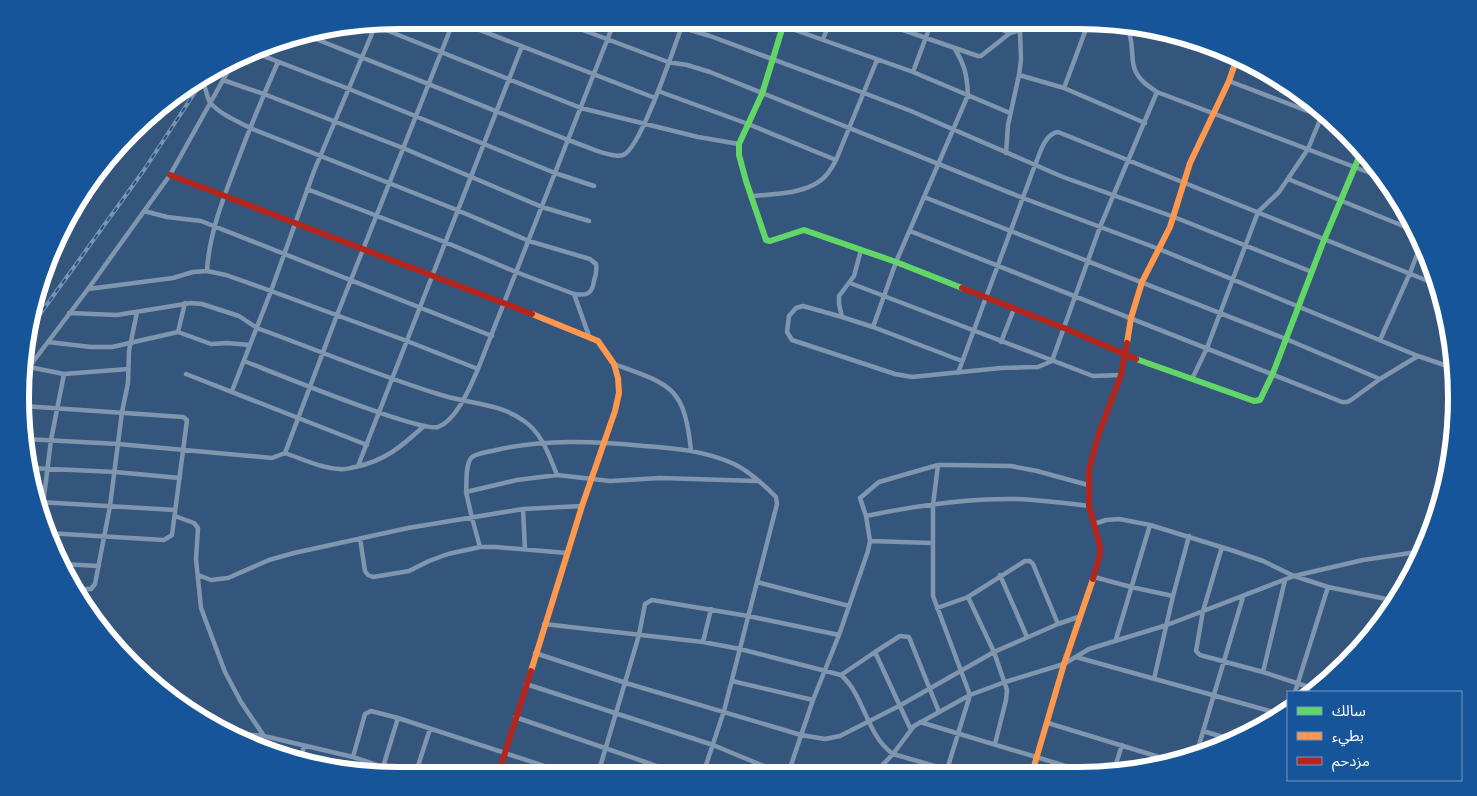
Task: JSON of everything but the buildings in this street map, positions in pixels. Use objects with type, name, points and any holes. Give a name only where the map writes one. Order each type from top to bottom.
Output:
[{"type":"street","points":[[285,453],[337,315],[450,29]]},
{"type":"street","points":[[478,29],[655,98]]},
{"type":"street","points":[[580,29],[668,62],[710,72],[1023,198],[1159,249],[1418,356],[1446,366]]},
{"type":"street","points":[[244,361],[309,387],[424,426],[433,428],[445,423],[462,401],[492,336],[611,29]]},
{"type":"street","points":[[315,38],[495,112],[612,156],[621,156],[628,152],[643,125],[681,29]]},
{"type":"street","points":[[690,29],[911,111],[1035,165],[1113,196],[1174,217],[1312,272]]},
{"type":"street","points":[[782,29],[762,94],[739,144],[739,155],[766,240],[770,241],[804,230],[896,262],[1064,328],[1125,355],[1257,401],[1260,400],[1273,374],[1324,240],[1359,157]]},
{"type":"street","points":[[792,29],[913,72],[1010,114]]},
{"type":"street","points":[[823,39],[827,29]]},
{"type":"street","points":[[903,29],[955,49],[981,56],[1010,33],[1020,30],[1021,60],[1010,114],[1006,153]]},
{"type":"street","points":[[913,72],[929,29]]},
{"type":"street","points":[[1000,29],[1010,33]]},
{"type":"street","points":[[1064,88],[1086,29]]},
{"type":"street","points":[[232,391],[320,156],[372,30]]},
{"type":"street","points":[[385,30],[581,108],[643,125],[739,144]]},
{"type":"street","points":[[1128,32],[1134,69],[1143,83],[1157,92],[1373,174]]},
{"type":"street","points":[[358,466],[522,46]]},
{"type":"street","points":[[873,328],[896,262],[968,95],[967,75],[964,64],[955,49]]},
{"type":"street","points":[[261,55],[555,173],[594,186]]},
{"type":"street","points":[[752,196],[790,192],[804,188],[828,174],[836,160],[877,60]]},
{"type":"street","points":[[207,271],[209,248],[214,226],[250,128],[278,62]]},
{"type":"street","points":[[1034,767],[1064,664],[1100,554],[1100,546],[1089,506],[1088,485],[1089,470],[1098,433],[1116,390],[1142,282],[1174,217],[1183,182],[1235,64]]},
{"type":"street","points":[[31,364],[88,289],[170,174],[228,70]]},
{"type":"street","points":[[1019,75],[1064,88],[1145,123]]},
{"type":"street","points":[[223,80],[404,148],[542,207],[590,221]]},
{"type":"street","points":[[1229,81],[1313,113]]},
{"type":"street","points":[[203,85],[206,88],[210,102],[234,120],[250,128],[529,240],[590,259],[596,264],[597,270],[592,290],[589,294],[574,294],[445,242],[307,190]]},
{"type":"street","points":[[658,91],[748,124],[836,160]]},
{"type":"street","points":[[962,361],[842,317],[804,306],[796,308],[789,316],[787,332],[792,340],[903,376],[1038,367],[1052,361],[1100,227],[1157,92]]},
{"type":"street","points":[[1192,379],[1207,348],[1258,212],[1274,198],[1288,179],[1308,149],[1321,119]]},
{"type":"street","points":[[958,373],[1035,165],[1047,138],[1053,133],[1058,132],[1430,281]]},
{"type":"street","points":[[170,174],[589,336],[598,341],[614,364],[618,378],[619,393],[605,442],[544,624],[500,767]]},
{"type":"street","points":[[1288,179],[1406,227]]},
{"type":"street","points":[[924,197],[1286,339],[1380,379]]},
{"type":"street","points":[[144,211],[167,217],[201,221],[492,336]]},
{"type":"street","points":[[910,231],[1347,402],[1418,356]]},
{"type":"street","points":[[842,317],[839,296],[854,276],[861,250]]},
{"type":"street","points":[[1380,340],[1418,252]]},
{"type":"street","points":[[88,289],[173,278],[199,270],[207,271],[226,275],[271,290],[478,369]]},
{"type":"street","points":[[850,283],[1093,376],[1120,375]]},
{"type":"street","points":[[574,294],[589,336]]},
{"type":"street","points":[[69,313],[117,315],[185,303],[202,304],[239,316],[257,328],[426,390],[462,401],[488,404],[517,416],[527,422],[543,442],[557,475]]},
{"type":"street","points":[[178,332],[185,303]]},
{"type":"street","points":[[1001,342],[1014,309]]},
{"type":"street","points":[[82,589],[92,589],[94,587],[99,566],[110,506],[137,312]]},
{"type":"street","points":[[48,342],[91,347],[112,347],[178,332],[211,344],[250,345]]},
{"type":"street","points":[[614,364],[667,386],[674,393],[683,409],[689,428],[691,450]]},
{"type":"street","points":[[30,369],[64,374],[128,369]]},
{"type":"street","points":[[42,497],[64,374]]},
{"type":"street","points":[[186,374],[366,445]]},
{"type":"street","points":[[29,406],[122,412],[186,418],[187,420],[172,535],[164,540],[55,533]]},
{"type":"street","points":[[31,439],[118,444],[272,458],[285,453],[342,470],[370,464],[385,457],[403,445],[424,426]]},
{"type":"street","points":[[480,547],[466,492],[468,465],[470,459],[476,455],[505,448],[543,442],[605,442],[691,450],[734,464],[776,497],[777,504],[732,681],[705,767]]},
{"type":"street","points":[[790,767],[868,551],[870,541],[866,516],[860,498],[879,482],[938,466],[1012,466],[1088,485]]},
{"type":"street","points":[[938,466],[933,505],[932,590],[970,695],[949,767]]},
{"type":"street","points":[[36,468],[180,478]]},
{"type":"street","points":[[466,492],[517,480],[557,475],[591,480],[660,478],[757,481]]},
{"type":"street","points":[[866,516],[933,505],[990,499],[1018,499],[1089,506]]},
{"type":"street","points":[[43,502],[110,506],[175,513],[194,523],[198,528],[196,558],[201,608],[216,652],[233,687],[264,736]]},
{"type":"street","points":[[198,575],[211,580],[228,578],[278,557],[408,528],[523,509],[582,506]]},
{"type":"street","points":[[523,509],[525,550]]},
{"type":"street","points":[[1094,524],[1106,520],[1119,519],[1150,525],[1222,547],[1294,576],[1328,587],[1388,599]]},
{"type":"street","points":[[1116,639],[1150,525]]},
{"type":"street","points":[[1154,679],[1189,536]]},
{"type":"street","points":[[360,538],[365,571],[373,577],[409,571],[448,554],[480,547],[567,553]]},
{"type":"street","points":[[870,541],[933,543]]},
{"type":"street","points":[[1222,547],[1203,611],[1196,651],[1200,655],[1263,672],[1308,688]]},
{"type":"street","points":[[881,767],[911,730],[920,722],[970,695],[1064,664],[1089,649],[1116,639],[1167,625],[1294,576],[1363,560],[1414,552]]},
{"type":"street","points":[[937,608],[968,597],[1025,561],[1030,561],[1033,564],[1058,624]]},
{"type":"street","points":[[69,564],[99,566]]},
{"type":"street","points":[[1000,576],[1027,637]]},
{"type":"street","points":[[1094,577],[1173,596]]},
{"type":"street","points":[[1263,672],[1285,580]]},
{"type":"street","points":[[757,582],[849,606]]},
{"type":"street","points":[[1295,691],[1328,587]]},
{"type":"street","points":[[1198,748],[1243,596]]},
{"type":"street","points":[[968,597],[994,652],[1007,690],[994,744]]},
{"type":"street","points":[[600,767],[615,713],[626,683],[645,604],[648,601],[711,609],[839,635]]},
{"type":"street","points":[[703,642],[711,609]]},
{"type":"street","points":[[535,654],[801,735],[825,739],[840,736],[869,722],[994,652],[1081,616]]},
{"type":"street","points":[[544,624],[703,642],[740,649],[842,676],[851,685],[876,736],[886,750],[932,767]]},
{"type":"street","points":[[842,676],[900,636],[909,637],[939,712]]},
{"type":"street","points":[[875,652],[911,730]]},
{"type":"street","points":[[1076,657],[1273,712]]},
{"type":"street","points":[[732,681],[813,700]]},
{"type":"street","points":[[526,684],[713,745],[766,767]]},
{"type":"street","points":[[353,757],[365,714],[371,711],[549,767]]},
{"type":"street","points":[[516,717],[661,767]]},
{"type":"street","points":[[383,766],[398,718]]},
{"type":"street","points":[[920,722],[1068,767]]},
{"type":"street","points":[[1048,723],[1162,758]]},
{"type":"street","points":[[418,767],[430,729]]},
{"type":"street","points":[[1203,731],[1224,737]]},
{"type":"street","points":[[247,735],[264,736],[304,747],[353,757],[381,766]]},
{"type":"street","points":[[1116,765],[1122,745]]},
{"type":"street","points":[[302,755],[304,747]]},
{"type":"railway","points":[[38,317],[144,170],[198,88]]},
{"type":"traffic: fast","points":[[782,29],[762,94],[739,144],[739,155],[746,181],[766,240],[770,241],[804,230],[896,262],[962,288]]},
{"type":"traffic: fast","points":[[1136,359],[1254,401],[1260,400],[1273,373],[1324,240],[1359,157]]},
{"type":"traffic: slow","points":[[1127,343],[1131,318],[1142,282],[1170,227],[1190,163],[1229,81],[1235,64]]},
{"type":"traffic: slow","points":[[531,671],[582,506],[615,411],[619,393],[618,378],[614,364],[598,341],[532,314]]},
{"type":"traffic: slow","points":[[1034,767],[1064,664],[1093,579]]},
{"type":"traffic: jam","points":[[170,175],[532,314]]},
{"type":"traffic: jam","points":[[962,288],[1064,328],[1136,359]]},
{"type":"traffic: jam","points":[[1093,579],[1100,554],[1100,546],[1089,506],[1089,470],[1099,433],[1121,375],[1127,343]]},
{"type":"traffic: jam","points":[[501,767],[531,671]]}]
